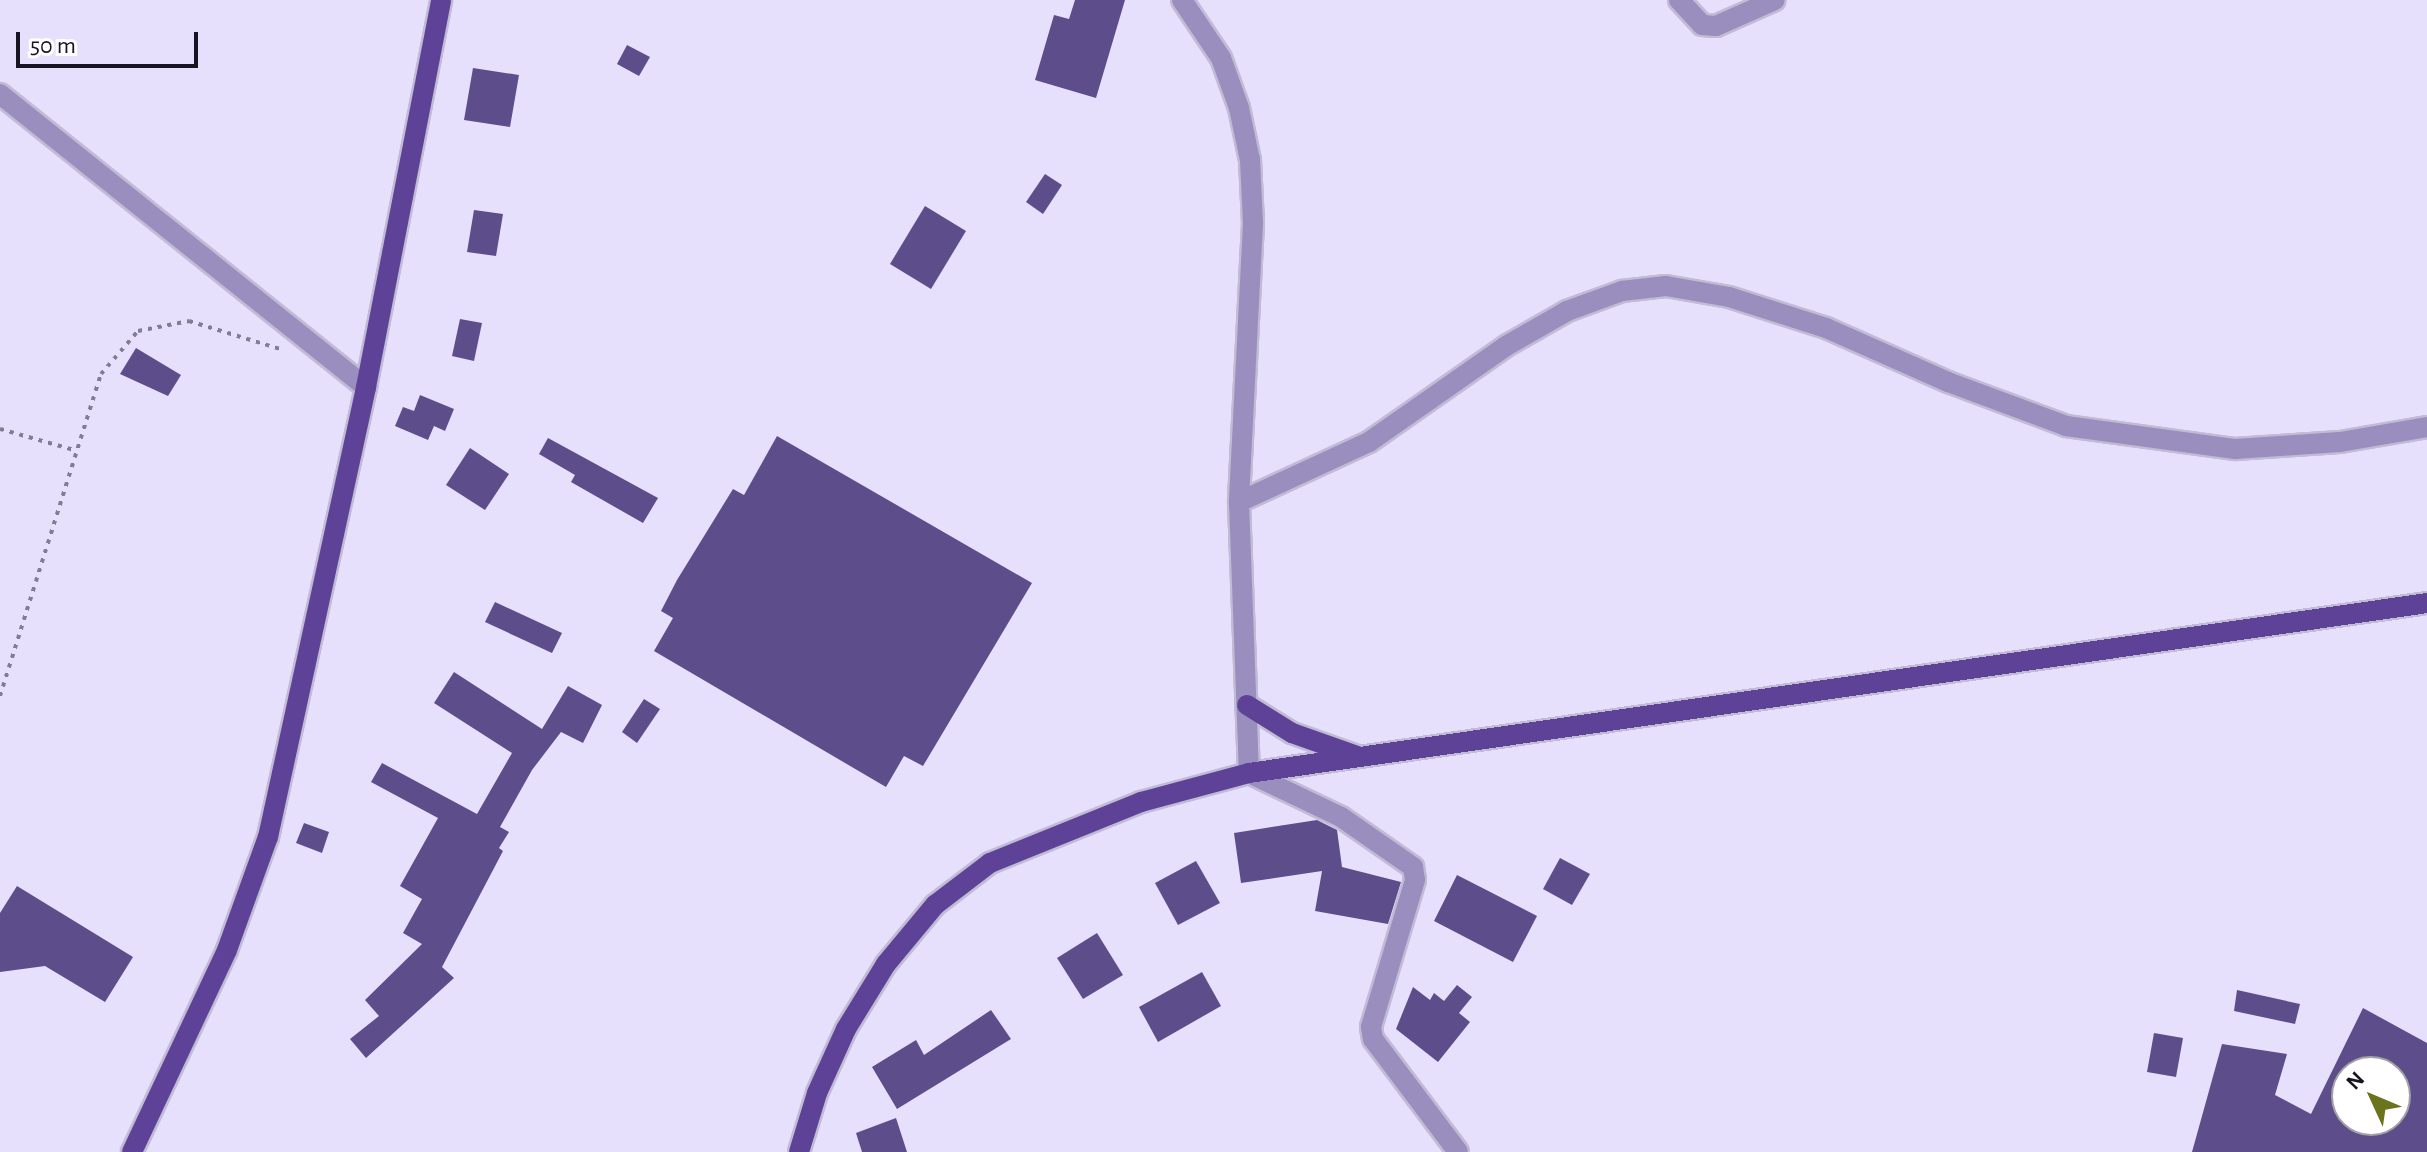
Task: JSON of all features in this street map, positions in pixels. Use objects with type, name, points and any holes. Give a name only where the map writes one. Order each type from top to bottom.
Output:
[{"type":"main road","points":[[132,1152],[227,950],[268,837],[366,387],[441,0]]},
{"type":"main road","points":[[799,1152],[817,1093],[846,1029],[886,964],[935,905],[990,863],[1141,802],[1249,773],[1364,758],[1657,711],[2427,603]]},
{"type":"main road","points":[[1247,705],[1292,733],[1364,758]]},
{"type":"street","points":[[1182,0],[1221,58],[1239,108],[1250,160],[1253,223],[1239,502],[1249,773],[1341,817],[1402,855],[1413,867],[1415,880],[1371,1027],[1373,1039],[1458,1152]]},
{"type":"street","points":[[1679,0],[1702,25],[1716,26],[1775,0]]},
{"type":"street","points":[[0,94],[366,387]]},
{"type":"street","points":[[1239,502],[1369,442],[1506,346],[1567,311],[1622,291],[1666,286],[1729,297],[1826,328],[1948,382],[2079,428],[2235,449],[2340,442],[2427,427]]},
{"type":"path","points":[[0,696],[74,450],[101,374],[138,331],[189,321],[284,349]]},
{"type":"path","points":[[0,429],[74,450]]},
{"type":"building","points":[[1075,0],[1125,0],[1096,98],[1035,80],[1054,15],[1069,19]]},
{"type":"building","points":[[627,45],[650,57],[639,76],[617,64]]},
{"type":"building","points":[[473,68],[519,75],[510,127],[464,120]]},
{"type":"building","points":[[1045,174],[1062,185],[1043,214],[1026,202]]},
{"type":"building","points":[[925,206],[966,231],[931,289],[890,264]]},
{"type":"building","points":[[474,210],[503,214],[496,256],[467,252]]},
{"type":"building","points":[[460,319],[482,323],[474,361],[452,356]]},
{"type":"building","points":[[136,348],[181,375],[168,396],[120,374]]},
{"type":"building","points":[[420,395],[454,409],[445,431],[434,426],[428,440],[395,426],[403,407],[414,411]]},
{"type":"building","points":[[777,436],[1032,583],[923,766],[904,756],[886,787],[654,651],[673,618],[661,611],[677,580],[733,489],[744,495]]},
{"type":"building","points":[[548,438],[658,498],[643,523],[571,482],[575,475],[539,454]]},
{"type":"building","points":[[470,448],[509,474],[485,510],[446,485]]},
{"type":"building","points":[[495,602],[562,633],[552,653],[485,622]]},
{"type":"building","points":[[454,672],[542,729],[568,686],[602,705],[583,743],[561,732],[532,770],[500,827],[509,832],[499,848],[503,851],[442,967],[454,978],[366,1058],[350,1039],[379,1016],[365,1000],[422,944],[403,933],[422,899],[400,886],[438,818],[371,782],[382,763],[477,814],[512,753],[434,703]]},
{"type":"building","points":[[644,699],[660,709],[637,743],[622,732]]},
{"type":"building","points":[[1317,820],[1337,830],[1342,867],[1401,882],[1388,924],[1315,911],[1322,871],[1241,883],[1234,833]]},
{"type":"building","points":[[304,823],[329,832],[322,853],[296,843]]},
{"type":"building","points":[[1560,858],[1590,874],[1572,905],[1543,889]]},
{"type":"building","points":[[1196,861],[1220,903],[1178,925],[1155,883]]},
{"type":"building","points":[[1457,875],[1537,916],[1513,962],[1434,921]]},
{"type":"building","points":[[17,886],[133,957],[105,1002],[45,966],[0,972],[0,913]]},
{"type":"building","points":[[1097,933],[1123,975],[1083,999],[1057,958]]},
{"type":"building","points":[[1202,972],[1221,1006],[1158,1042],[1139,1007]]},
{"type":"building","points":[[1457,985],[1472,997],[1459,1013],[1470,1022],[1438,1062],[1396,1029],[1413,987],[1430,1000],[1434,993],[1444,1001]]},
{"type":"building","points":[[2237,990],[2300,1004],[2295,1024],[2234,1011]]},
{"type":"building","points":[[2363,1008],[2427,1043],[2427,1152],[2192,1152],[2222,1044],[2287,1054],[2275,1095],[2311,1114],[2331,1073],[2331,1136],[2411,1136],[2411,1056],[2339,1056]]},
{"type":"building","points":[[991,1010],[1011,1039],[897,1109],[872,1067],[916,1040],[924,1055]]},
{"type":"building","points":[[2154,1033],[2183,1038],[2176,1077],[2147,1072]]},
{"type":"building","points":[[896,1118],[907,1152],[862,1152],[856,1133]]}]
